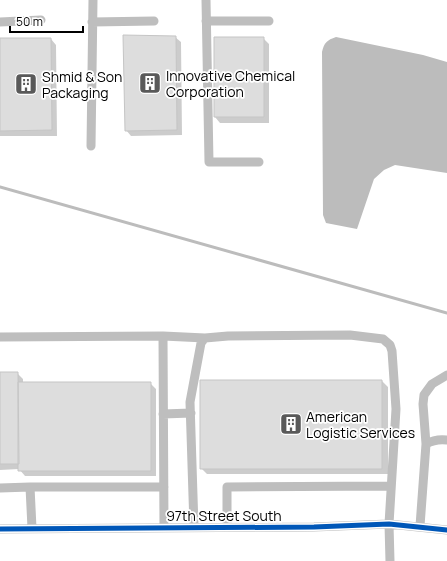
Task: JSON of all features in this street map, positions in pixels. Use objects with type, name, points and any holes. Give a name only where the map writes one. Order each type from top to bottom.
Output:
[{"type":"street","points":[[92,0],[92,146]]},
{"type":"street","points":[[206,0],[209,162],[259,162]]},
{"type":"street","points":[[0,22],[41,20]]},
{"type":"street","points":[[92,22],[154,21]]},
{"type":"street","points":[[206,21],[269,21]]},
{"type":"street","points":[[0,337],[163,336],[205,338],[228,336],[350,335],[383,340],[390,345],[392,351],[396,409],[389,524],[390,561]]},
{"type":"street","points":[[163,336],[164,528]]},
{"type":"street","points":[[194,527],[190,402],[200,343],[205,338]]},
{"type":"street","points":[[420,526],[426,444],[423,404],[424,395],[432,384],[447,375]]},
{"type":"street","points":[[164,414],[191,413]]},
{"type":"street","points":[[426,444],[438,439],[447,440]]},
{"type":"street","points":[[227,527],[227,487],[391,486]]},
{"type":"street","points":[[30,487],[32,528]]},
{"type":"street","points":[[0,488],[164,487]]},
{"type":"street","name":"97th Street South","points":[[0,529],[314,527],[389,524],[420,526],[447,530]]},
{"type":"shaded area","points":[[336,37],[423,55],[447,62],[447,173],[395,165],[384,170],[374,179],[357,229],[326,223],[323,215],[322,52],[326,42]]},
{"type":"building","name":"Innovative Chemical Corporation","points":[[123,35],[176,36],[177,130],[125,131]]},
{"type":"building","points":[[214,37],[264,37],[264,117],[214,117]]},
{"type":"building","name":"Shmid & Son Packaging","points":[[0,38],[51,38],[52,130],[0,131]]},
{"type":"building","points":[[0,372],[18,372],[19,464],[0,464]]},
{"type":"building","name":"American Logistic Services","points":[[200,380],[382,380],[382,469],[200,469]]},
{"type":"building","points":[[18,382],[151,382],[151,471],[18,471]]},
{"type":"waterway","points":[[0,187],[447,313]]},
{"type":"cycle path","points":[[0,529],[314,527],[389,524],[447,530]]},
{"type":"place","name":"Innovative Chemical Corporation","points":[[150,83]]},
{"type":"place","name":"Shmid & Son Packaging","points":[[26,84]]},
{"type":"place","name":"American Logistic Services","points":[[291,424]]}]
